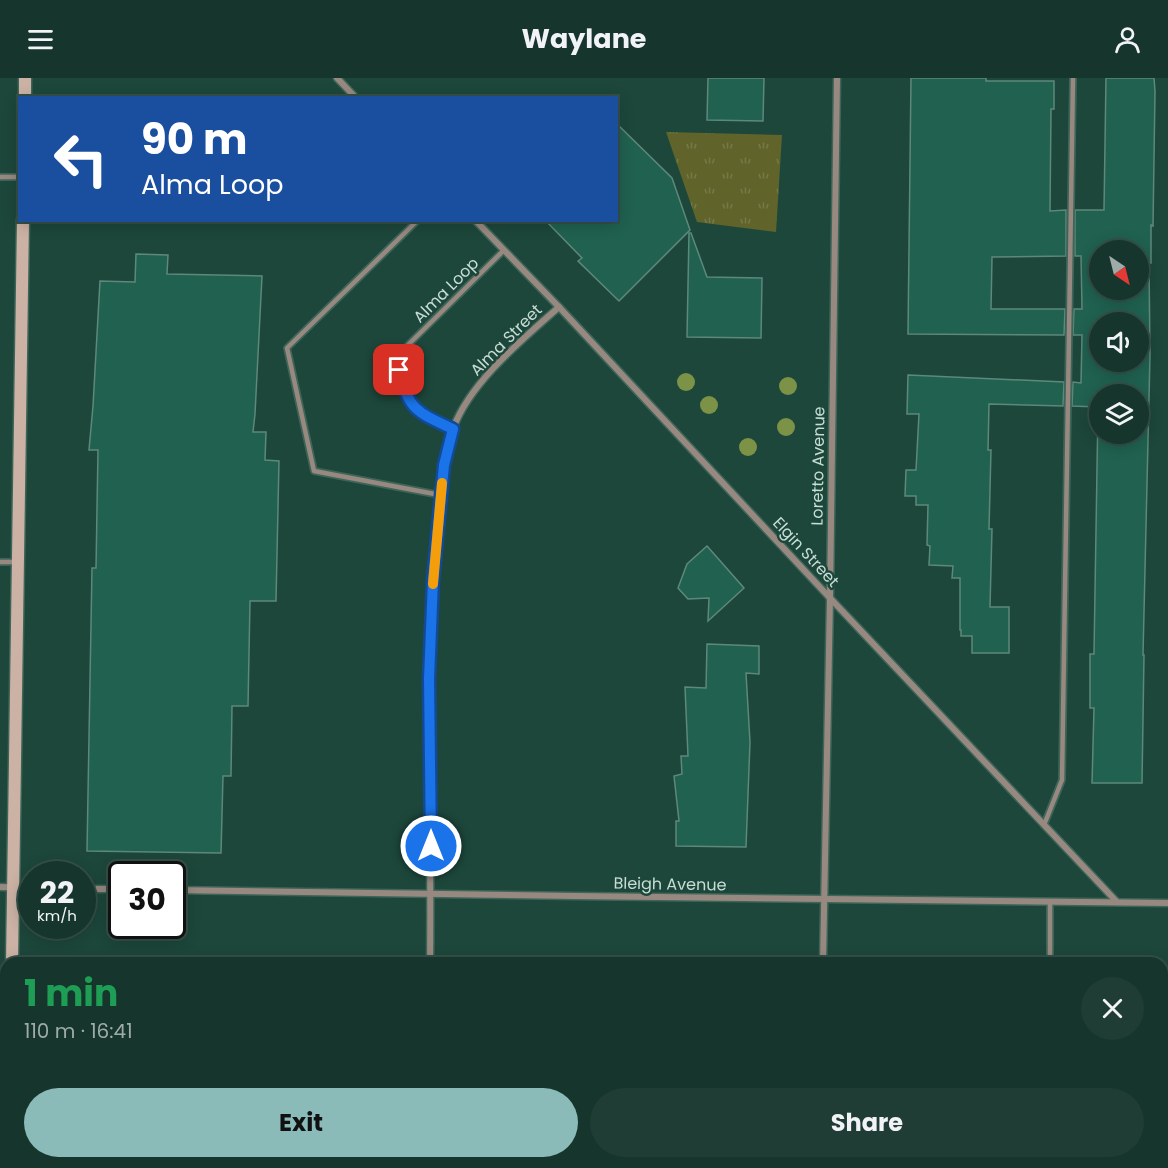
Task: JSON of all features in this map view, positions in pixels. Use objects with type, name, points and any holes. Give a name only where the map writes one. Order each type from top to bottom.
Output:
[{"type":"main road","points":[[25,78],[25,96]]},
{"type":"main road","points":[[12,957],[23,222]]},
{"type":"street","points":[[337,78],[354,96]]},
{"type":"street","name":"Loretto Avenue","points":[[823,957],[837,78]]},
{"type":"street","name":"Elgin Street","points":[[478,222],[1117,902]]},
{"type":"street","name":"Alma Street","points":[[430,957],[429,679],[433,580],[444,465],[453,429],[465,406],[480,385],[500,360],[559,307]]},
{"type":"street","points":[[0,887],[18,887]]},
{"type":"street","name":"Bleigh Avenue","points":[[186,890],[1168,903]]},
{"type":"lane","points":[[1044,825],[1062,780],[1073,78]]},
{"type":"lane","points":[[0,177],[18,177]]},
{"type":"lane","points":[[416,222],[287,348],[314,471],[440,495]]},
{"type":"lane","name":"Alma Loop","points":[[453,429],[424,416],[411,404],[403,387],[399,370],[408,345],[504,250]]},
{"type":"lane","points":[[0,562],[17,562]]},
{"type":"lane","points":[[1050,902],[1050,957]]},
{"type":"green space","points":[[666,132],[782,135],[776,232],[697,222]]},
{"type":"building","points":[[708,78],[764,78],[763,121],[707,120]]},
{"type":"building","points":[[911,78],[1054,81],[1054,109],[1051,109],[1050,211],[1066,210],[1066,256],[992,257],[991,309],[1065,309],[1064,335],[908,334]]},
{"type":"building","points":[[1106,78],[1154,78],[1153,226],[1151,225],[1151,263],[1149,263],[1150,355],[1149,398],[1149,384],[1089,384],[1089,407],[1072,406],[1073,382],[1081,383],[1082,335],[1073,335],[1074,309],[1082,309],[1081,256],[1075,256],[1075,210],[1104,210]]},
{"type":"building","points":[[618,125],[672,178],[690,230],[619,301],[578,261],[582,258],[547,222],[618,222]]},
{"type":"building","points":[[689,233],[691,233],[707,277],[762,278],[761,338],[687,337]]},
{"type":"building","points":[[136,254],[168,255],[167,274],[262,276],[253,432],[266,432],[265,460],[279,461],[276,601],[250,601],[248,706],[232,706],[231,776],[223,776],[221,853],[87,851],[92,568],[96,568],[98,450],[89,450],[100,281],[135,282]]},
{"type":"building","points":[[908,375],[1064,382],[1063,406],[989,404],[988,450],[991,450],[989,529],[992,529],[990,607],[1009,607],[1009,653],[972,653],[972,636],[961,636],[960,630],[960,578],[952,578],[953,566],[929,565],[928,505],[916,505],[916,496],[905,496],[906,470],[916,470],[919,414],[907,414]]},
{"type":"building","points":[[1097,444],[1148,444],[1142,783],[1092,783],[1094,708],[1090,708],[1090,654],[1094,654]]},
{"type":"building","points":[[707,546],[744,588],[708,621],[709,598],[688,599],[678,588],[687,564]]},
{"type":"building","points":[[707,644],[759,646],[759,674],[746,673],[750,742],[746,847],[676,846],[676,821],[679,821],[674,776],[682,774],[681,756],[688,756],[685,687],[706,688]]},
{"type":"slow traffic","points":[[433,584],[442,483]]},
{"type":"route","points":[[399,370],[403,387],[411,404],[424,416],[453,429],[444,465],[440,495],[433,580],[429,679],[431,846]]}]
